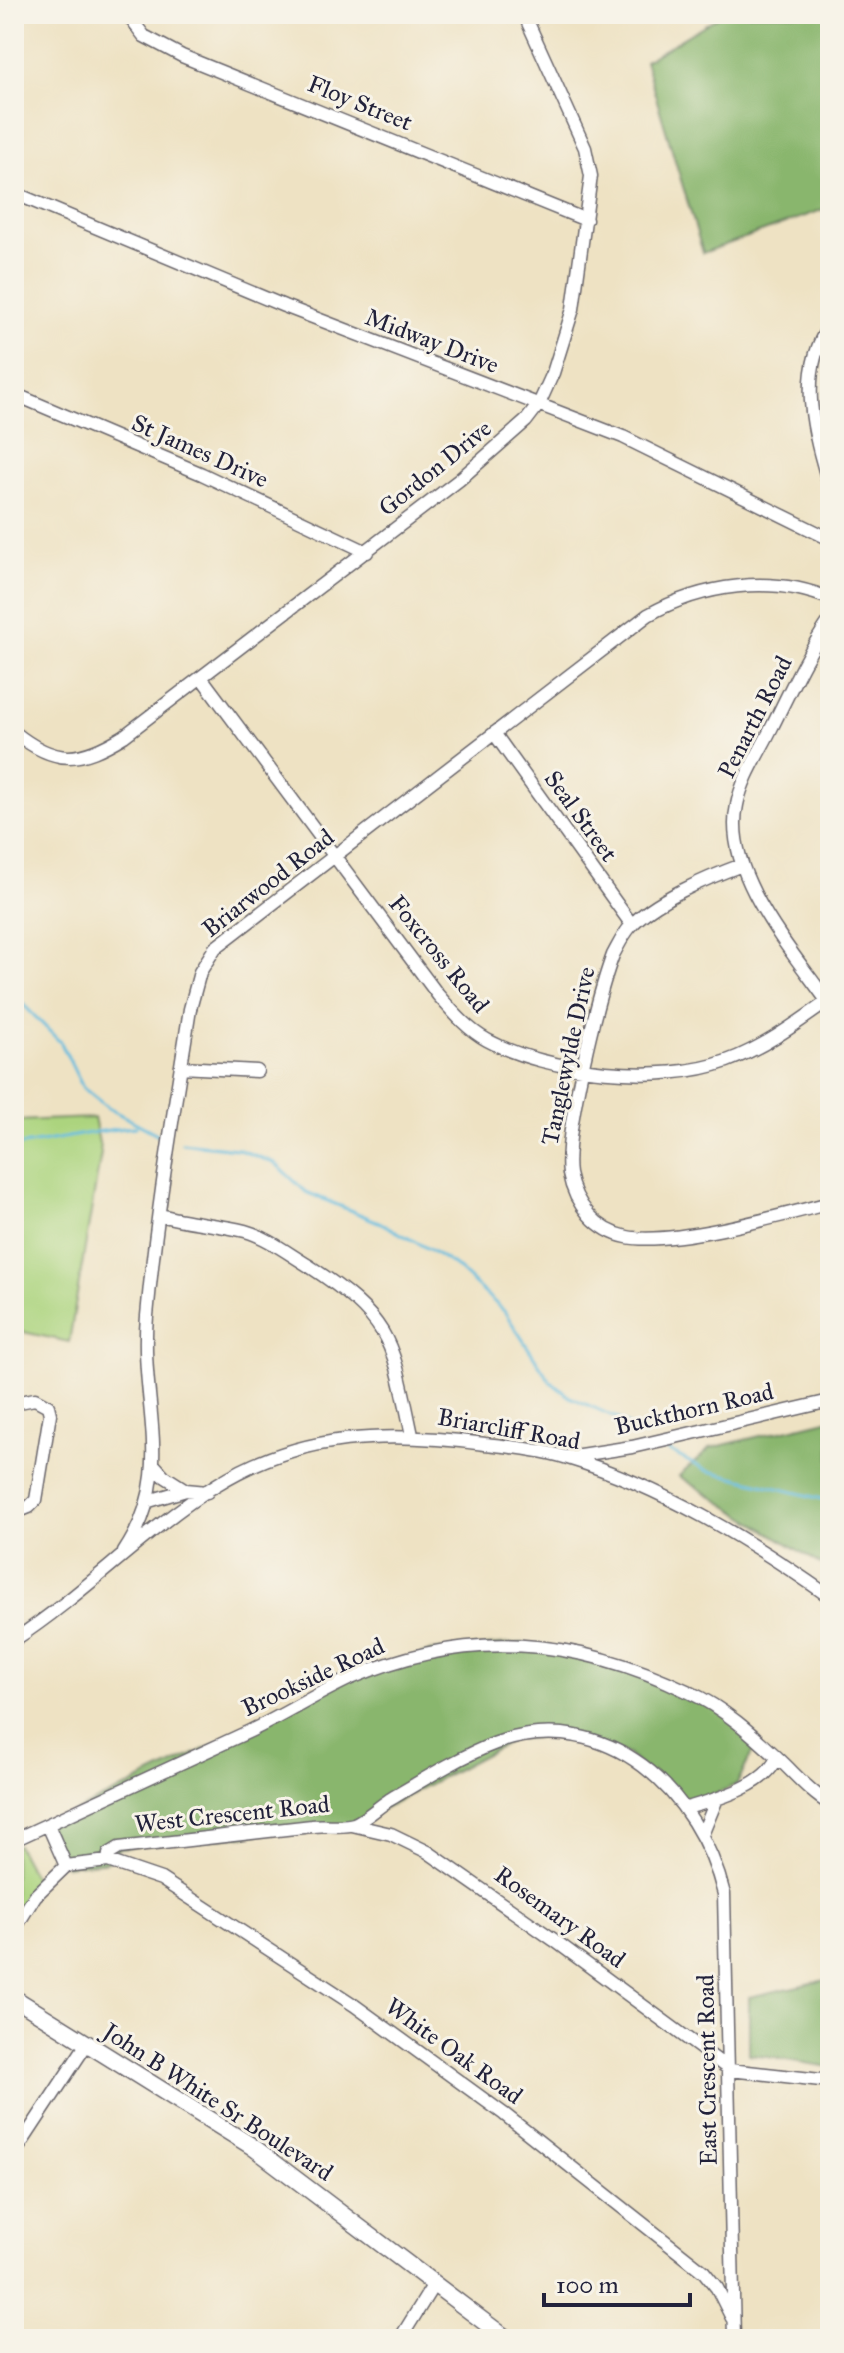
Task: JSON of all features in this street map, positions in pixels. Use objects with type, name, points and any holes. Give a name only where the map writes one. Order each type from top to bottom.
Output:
[{"type":"main road","name":"John B White Sr Boulevard","points":[[14,1998],[253,2147],[507,2339]]},
{"type":"street","name":"Floy Street","points":[[127,14],[144,36],[182,56],[586,220]]},
{"type":"street","name":"Gordon Drive","points":[[14,732],[51,754],[72,759],[89,756],[151,718],[459,480],[526,421],[539,404],[570,320],[591,176],[588,157],[524,14]]},
{"type":"street","name":"Midway Drive","points":[[14,193],[284,306],[539,404],[683,464],[830,539]]},
{"type":"street","points":[[830,324],[814,352],[810,397],[815,434],[830,488]]},
{"type":"street","name":"St James Drive","points":[[14,394],[202,474],[367,552]]},
{"type":"street","name":"Briarwood Road","points":[[124,1552],[149,1501],[155,1466],[145,1338],[192,996],[206,961],[224,941],[336,858],[443,769],[627,630],[669,603],[743,586],[791,588],[830,599]]},
{"type":"street","name":"Penarth Road","points":[[829,1003],[758,900],[742,865],[736,836],[736,805],[789,690],[830,620]]},
{"type":"street","name":"Foxcross Road","points":[[201,677],[406,954],[461,1021],[485,1039],[528,1058],[584,1069],[653,1072],[712,1066],[754,1049],[829,1003]]},
{"type":"street","name":"Seal Street","points":[[494,733],[632,925]]},
{"type":"street","name":"Tanglewylde Drive","points":[[742,865],[687,889],[632,925],[607,972],[584,1069],[568,1166],[579,1201],[605,1229],[629,1237],[653,1239],[830,1203]]},
{"type":"street","points":[[181,1067],[257,1071]]},
{"type":"street","points":[[160,1215],[254,1234],[316,1272],[364,1307],[379,1322],[389,1342],[412,1435]]},
{"type":"street","points":[[14,1403],[35,1399],[48,1406],[50,1414],[38,1495],[29,1507],[14,1513]]},
{"type":"street","name":"Buckthorn Road","points":[[567,1457],[632,1447],[830,1401]]},
{"type":"street","name":"Briarcliff Road","points":[[14,1640],[74,1598],[124,1552],[207,1492],[295,1448],[336,1439],[412,1435],[567,1457],[699,1515],[830,1597]]},
{"type":"street","points":[[155,1466],[186,1490]]},
{"type":"street","points":[[149,1501],[186,1490],[207,1492]]},
{"type":"street","points":[[149,1501],[181,1511]]},
{"type":"street","name":"Brookside Road","points":[[14,1840],[254,1729],[349,1679],[432,1651],[472,1644],[522,1643],[578,1653],[634,1669],[715,1705],[800,1779]]},
{"type":"street","name":"West Crescent Road","points":[[66,1866],[108,1861],[109,1854],[119,1848],[317,1825],[352,1825],[391,1799],[494,1744],[550,1736],[597,1742],[627,1754],[664,1783],[687,1808]]},
{"type":"street","points":[[766,1776],[777,1757]]},
{"type":"street","points":[[687,1808],[716,1801],[766,1776],[800,1779],[830,1804]]},
{"type":"street","points":[[702,1835],[716,1801]]},
{"type":"street","name":"East Crescent Road","points":[[687,1808],[702,1835],[724,1894],[734,2339]]},
{"type":"street","points":[[14,1930],[35,1896],[66,1866],[48,1825]]},
{"type":"street","name":"Rosemary Road","points":[[352,1825],[391,1834],[428,1852],[580,1958],[730,2070]]},
{"type":"street","name":"White Oak Road","points":[[108,1861],[161,1879],[354,2005],[504,2114],[704,2272],[727,2306],[734,2325]]},
{"type":"street","points":[[14,1963],[14,1970]]},
{"type":"street","points":[[14,2154],[86,2045]]},
{"type":"street","points":[[730,2070],[830,2081]]},
{"type":"street","points":[[400,2339],[434,2284]]},
{"type":"green space","points":[[723,14],[830,14],[830,207],[703,253],[645,61]]},
{"type":"green space","points":[[94,1118],[101,1153],[69,1342],[14,1330],[14,1121]]},
{"type":"green space","points":[[830,1419],[830,1570],[679,1476],[711,1448]]},
{"type":"green space","points":[[522,1643],[606,1660],[689,1692],[759,1739],[737,1784],[687,1808],[627,1754],[566,1736],[514,1739],[352,1825],[119,1848],[108,1861],[66,1866],[48,1825],[349,1679],[432,1651]]},
{"type":"green space","points":[[17,1845],[37,1882],[14,1913],[14,1846]]},
{"type":"green space","points":[[830,1979],[830,2067],[749,2054],[749,1997]]},
{"type":"waterway","points":[[14,995],[61,1043],[83,1088],[108,1108],[159,1135]]},
{"type":"waterway","points":[[14,1146],[136,1127]]},
{"type":"waterway","points":[[182,1143],[237,1149],[275,1163],[306,1192],[381,1223],[432,1251],[455,1266],[504,1311],[550,1381],[570,1397],[617,1418],[644,1436]]},
{"type":"waterway","points":[[661,1447],[705,1470],[830,1501]]}]
